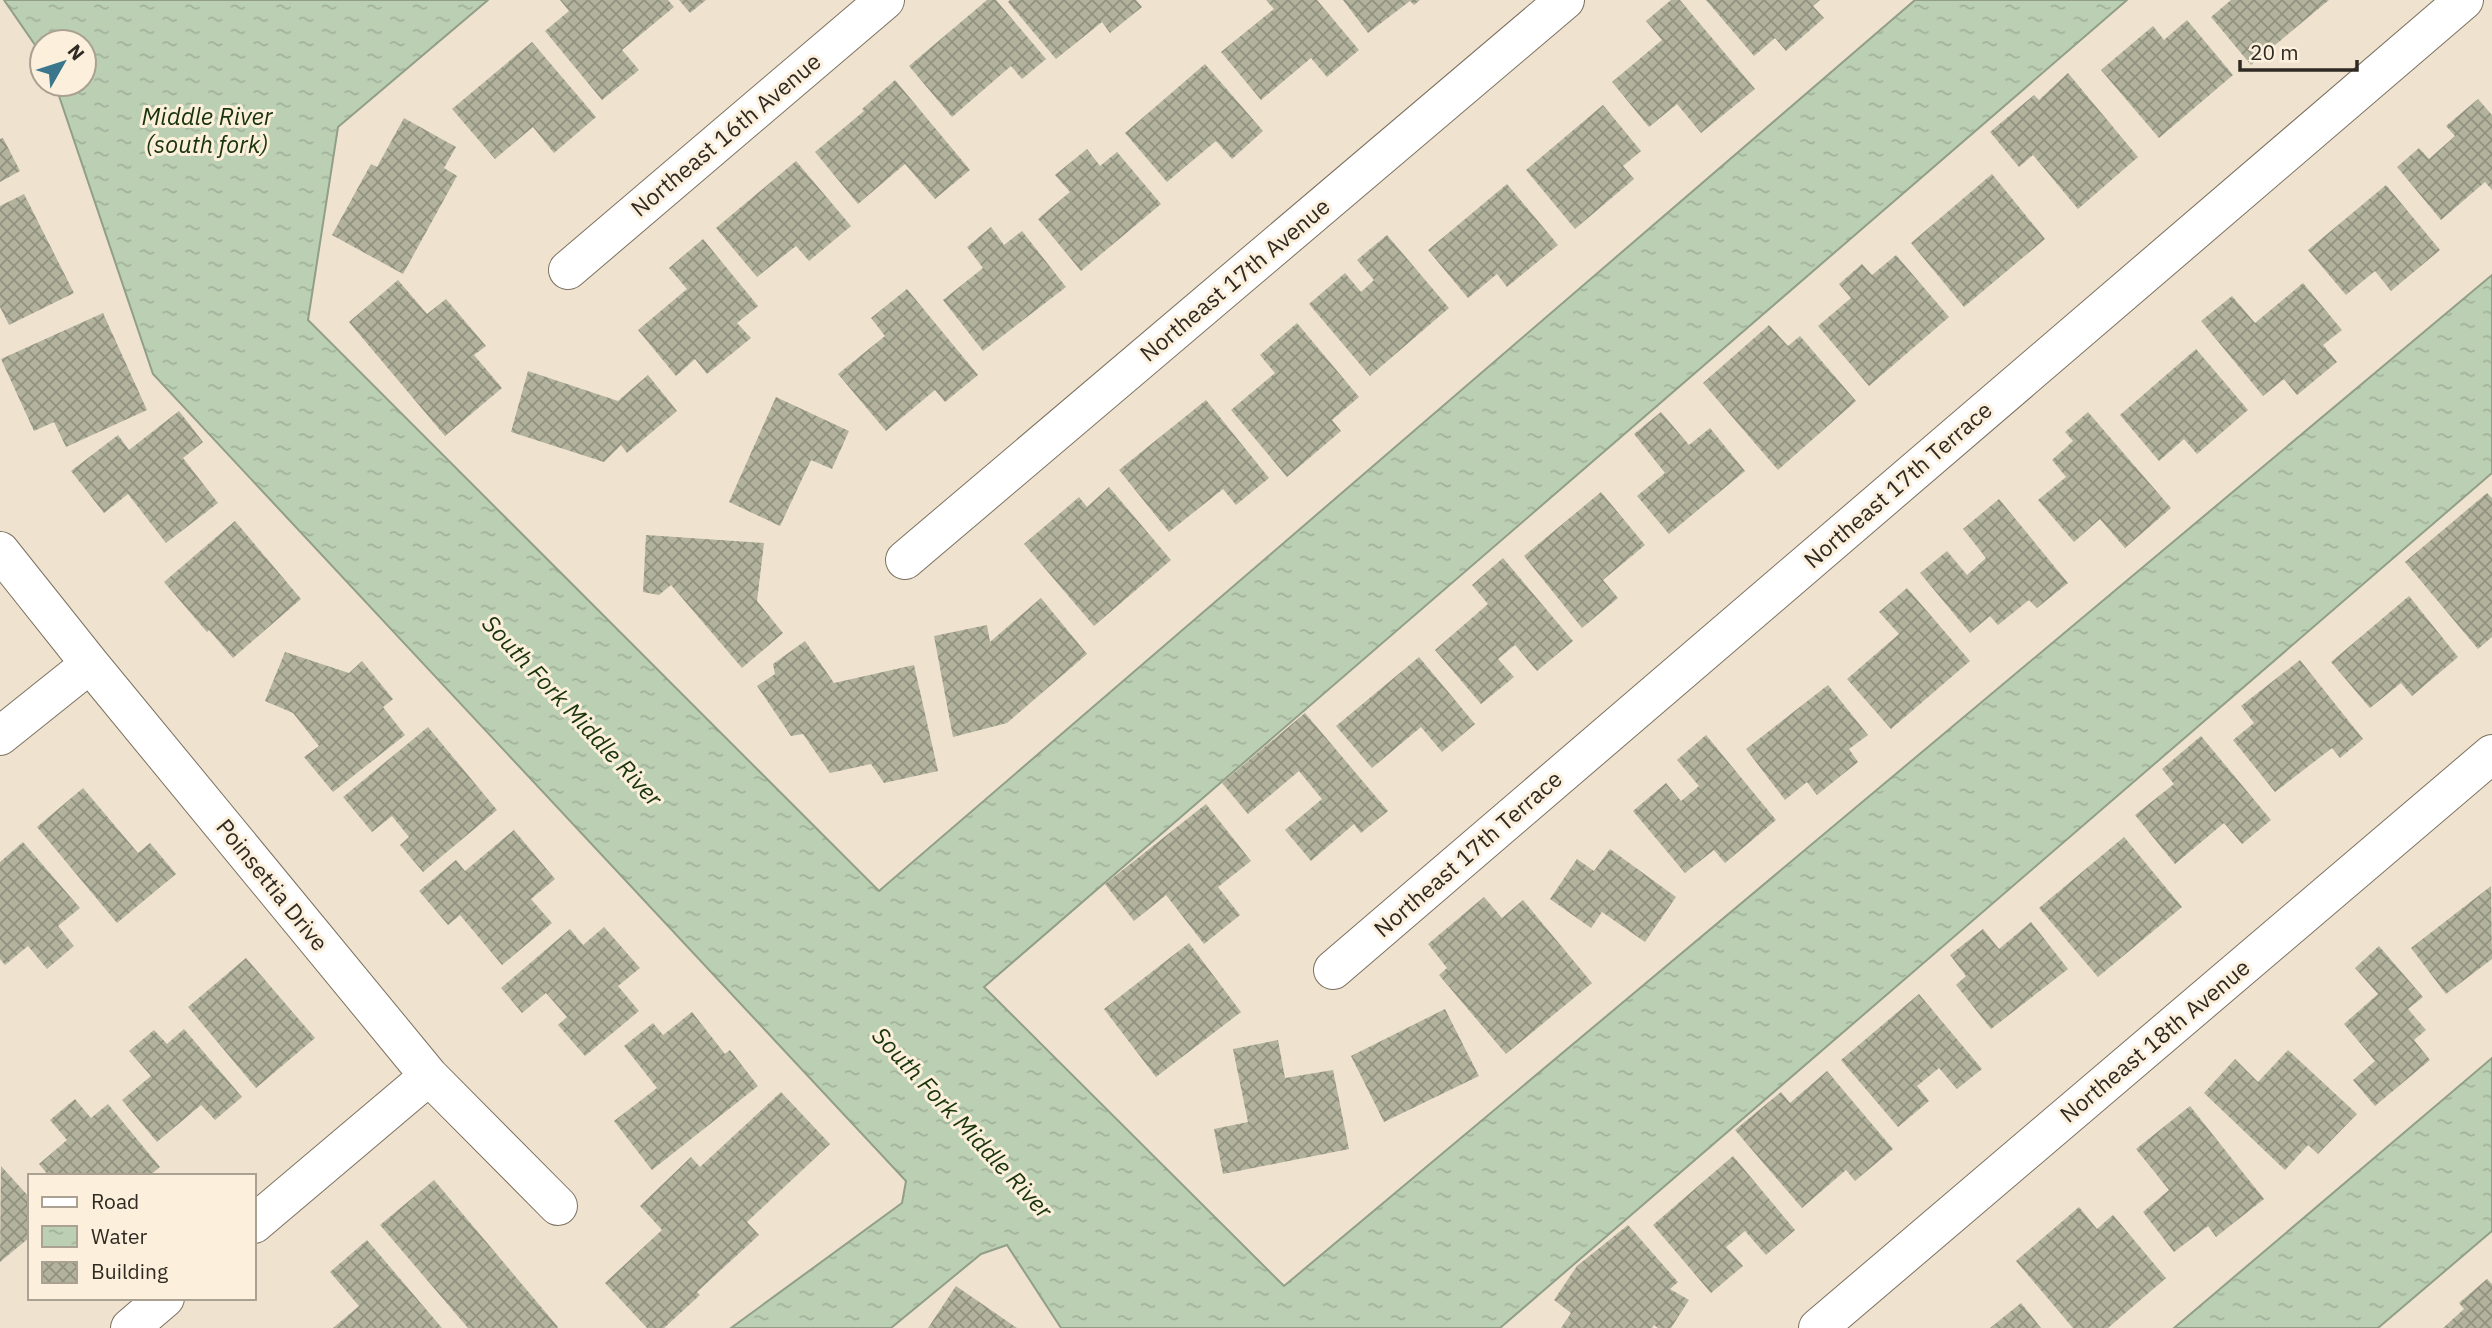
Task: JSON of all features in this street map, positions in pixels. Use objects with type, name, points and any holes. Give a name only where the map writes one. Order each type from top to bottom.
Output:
[{"type":"street","name":"Northeast 16th Avenue","points":[[568,270],[885,0]]},
{"type":"street","name":"Northeast 17th Avenue","points":[[905,560],[1565,0]]},
{"type":"street","name":"Northeast 17th Terrace","points":[[1333,970],[2464,0]]},
{"type":"street","name":"Poinsettia Drive","points":[[0,551],[429,1076],[558,1206]]},
{"type":"street","points":[[0,736],[90,664]]},
{"type":"street","name":"Northeast 18th Avenue","points":[[1818,1328],[2492,754]]},
{"type":"street","points":[[256,1222],[429,1076]]},
{"type":"street","points":[[130,1328],[163,1300]]},
{"type":"water","name":"Middle River (south fork)","points":[[4,0],[488,0],[338,127],[308,320],[879,891],[1915,0],[2127,0],[984,987],[1284,1286],[2492,275],[2492,473],[1500,1328],[1061,1328],[1007,1245],[981,1254],[891,1328],[731,1328],[902,1203],[906,1181],[153,374],[60,98],[98,98],[98,28],[28,28],[28,35]]},
{"type":"water","points":[[2492,1058],[2492,1231],[2378,1328],[2174,1328]]},
{"type":"building","points":[[560,0],[668,0],[674,7],[622,50],[639,70],[602,100],[545,31],[569,11]]},
{"type":"building","points":[[679,0],[706,0],[690,13]]},
{"type":"building","points":[[987,0],[996,0],[1046,59],[1022,79],[1011,66],[952,117],[909,66]]},
{"type":"building","points":[[1136,0],[1142,7],[1110,33],[1102,22],[1056,59],[1008,2]]},
{"type":"building","points":[[1266,0],[1317,0],[1359,50],[1327,77],[1311,58],[1261,100],[1221,52],[1274,9]]},
{"type":"building","points":[[1343,0],[1420,0],[1414,5],[1410,1],[1368,33]]},
{"type":"building","points":[[1671,0],[1680,0],[1755,89],[1701,133],[1677,104],[1649,127],[1612,82],[1662,40],[1646,21]]},
{"type":"building","points":[[1706,0],[1820,0],[1813,6],[1824,18],[1786,51],[1775,38],[1754,56]]},
{"type":"building","points":[[2231,0],[2329,0],[2251,65],[2211,17]]},
{"type":"building","points":[[2187,20],[2233,75],[2159,138],[2101,70],[2153,26],[2164,40]]},
{"type":"building","points":[[532,42],[596,117],[554,153],[533,127],[495,159],[452,109]]},
{"type":"building","points":[[1205,64],[1263,131],[1232,159],[1216,141],[1167,182],[1125,133]]},
{"type":"building","points":[[2068,73],[2138,157],[2078,209],[2033,155],[2019,167],[1990,132],[2034,95],[2039,100]]},
{"type":"building","points":[[895,80],[970,170],[935,199],[905,164],[858,204],[815,152],[864,111],[862,109]]},
{"type":"building","points":[[2478,99],[2492,115],[2492,190],[2485,182],[2441,220],[2397,167],[2419,148],[2429,159],[2455,136],[2446,126]]},
{"type":"building","points":[[1603,105],[1641,151],[1623,166],[1634,179],[1575,229],[1526,170]]},
{"type":"building","points":[[404,118],[456,147],[444,168],[457,176],[403,274],[332,235],[371,164],[377,167]]},
{"type":"building","points":[[3,138],[20,171],[0,182],[0,139]]},
{"type":"building","points":[[1087,149],[1100,166],[1117,152],[1161,204],[1081,271],[1038,219],[1070,192],[1055,175]]},
{"type":"building","points":[[796,161],[851,226],[809,261],[796,246],[757,277],[716,228]]},
{"type":"building","points":[[1992,174],[2045,239],[1964,307],[1911,243]]},
{"type":"building","points":[[1507,184],[1558,245],[1507,287],[1497,274],[1468,298],[1428,250]]},
{"type":"building","points":[[2386,185],[2440,250],[2391,291],[2375,271],[2346,295],[2308,250]]},
{"type":"building","points":[[24,194],[74,293],[9,325],[0,307],[0,206]]},
{"type":"building","points":[[991,227],[1004,245],[1022,231],[1066,287],[983,351],[943,300],[983,268],[967,247]]},
{"type":"building","points":[[1387,235],[1449,308],[1370,376],[1309,304],[1345,273],[1361,292],[1374,280],[1357,260]]},
{"type":"building","points":[[703,239],[758,306],[737,323],[751,338],[707,374],[695,359],[676,376],[638,330],[687,289],[669,268]]},
{"type":"building","points":[[1896,255],[1949,317],[1869,386],[1818,326],[1851,298],[1839,284],[1862,264],[1872,275]]},
{"type":"building","points":[[398,280],[427,314],[446,299],[486,346],[474,355],[502,388],[445,436],[349,322]]},
{"type":"building","points":[[2303,283],[2342,330],[2323,345],[2337,362],[2297,395],[2284,379],[2263,396],[2201,321],[2232,296],[2255,323]]},
{"type":"building","points":[[907,289],[978,375],[945,402],[935,390],[886,431],[838,374],[885,336],[871,318]]},
{"type":"building","points":[[103,313],[147,410],[66,447],[54,422],[34,431],[1,359]]},
{"type":"building","points":[[1297,323],[1359,397],[1332,420],[1341,431],[1287,477],[1231,410],[1275,373],[1260,355]]},
{"type":"building","points":[[1769,325],[1788,346],[1800,336],[1856,401],[1778,470],[1703,383]]},
{"type":"building","points":[[2196,349],[2248,410],[2197,454],[2184,439],[2159,461],[2120,415]]},
{"type":"building","points":[[528,371],[618,401],[648,375],[677,411],[627,453],[621,445],[604,462],[511,432]]},
{"type":"building","points":[[776,397],[849,431],[832,469],[811,460],[780,526],[729,502]]},
{"type":"building","points":[[1206,400],[1269,478],[1236,505],[1223,489],[1169,532],[1119,470]]},
{"type":"building","points":[[179,411],[203,442],[183,458],[218,503],[166,543],[128,494],[104,513],[71,471],[118,435],[129,450]]},
{"type":"building","points":[[1661,412],[1689,445],[1710,428],[1745,471],[1669,534],[1637,496],[1665,473],[1634,434]]},
{"type":"building","points":[[2088,412],[2171,508],[2125,548],[2100,519],[2074,542],[2038,500],[2066,477],[2052,460],[2073,441],[2065,432]]},
{"type":"building","points":[[1109,487],[1171,560],[1094,626],[1024,544],[1079,497],[1087,507]]},
{"type":"building","points":[[1601,492],[1645,545],[1603,580],[1618,598],[1582,628],[1524,556]]},
{"type":"building","points":[[2487,493],[2492,498],[2492,637],[2478,649],[2405,562]]},
{"type":"building","points":[[1999,499],[2068,583],[2037,608],[2029,600],[1998,625],[1990,616],[1970,633],[1920,573],[1947,551],[1967,575],[1986,558],[1963,529]]},
{"type":"building","points":[[235,521],[301,599],[233,658],[164,582]]},
{"type":"building","points":[[646,535],[764,543],[757,601],[783,633],[742,668],[671,585],[659,595],[643,592]]},
{"type":"building","points":[[1503,558],[1573,641],[1537,671],[1515,645],[1498,659],[1514,677],[1481,704],[1435,650],[1488,604],[1472,585]]},
{"type":"building","points":[[1907,588],[1970,661],[1891,729],[1847,679],[1899,634],[1879,612]]},
{"type":"building","points":[[2409,596],[2458,657],[2412,696],[2401,683],[2370,708],[2331,662]]},
{"type":"building","points":[[1041,598],[1087,654],[1007,723],[953,737],[934,636],[987,625],[990,642]]},
{"type":"building","points":[[805,641],[834,683],[914,665],[938,771],[884,783],[871,764],[830,773],[803,734],[791,736],[757,686],[775,674],[773,664]]},
{"type":"building","points":[[285,652],[349,673],[362,661],[393,699],[383,707],[405,735],[333,792],[304,757],[319,746],[293,713],[265,701]]},
{"type":"building","points":[[1419,657],[1475,724],[1442,752],[1421,727],[1372,768],[1336,726]]},
{"type":"building","points":[[2300,660],[2363,739],[2340,758],[2332,748],[2275,792],[2233,740],[2254,723],[2241,706]]},
{"type":"building","points":[[1828,685],[1868,735],[1849,749],[1858,762],[1817,795],[1807,782],[1785,800],[1746,749]]},
{"type":"building","points":[[1305,713],[1388,811],[1361,833],[1354,824],[1311,861],[1285,830],[1322,799],[1299,771],[1248,814],[1222,783]]},
{"type":"building","points":[[428,727],[497,810],[423,872],[400,845],[409,837],[392,816],[372,832],[343,797]]},
{"type":"building","points":[[1706,735],[1776,820],[1725,863],[1714,850],[1685,873],[1633,811],[1666,783],[1681,801],[1699,786],[1677,760]]},
{"type":"building","points":[[2201,736],[2271,820],[2242,844],[2224,823],[2175,864],[2135,815],[2174,784],[2162,769]]},
{"type":"building","points":[[83,788],[138,853],[150,843],[176,874],[117,923],[37,827]]},
{"type":"building","points":[[1206,804],[1251,861],[1218,887],[1240,915],[1204,944],[1166,895],[1134,921],[1105,884]]},
{"type":"building","points":[[514,830],[555,879],[531,899],[552,923],[502,965],[460,915],[448,925],[419,891],[456,860],[465,871]]},
{"type":"building","points":[[2124,837],[2182,907],[2098,977],[2039,908]]},
{"type":"building","points":[[23,842],[80,908],[58,926],[74,946],[47,969],[28,946],[5,965],[0,959],[0,862]]},
{"type":"building","points":[[1610,849],[1676,897],[1645,942],[1602,912],[1591,928],[1550,899],[1577,859],[1594,871]]},
{"type":"building","points":[[2491,886],[2492,959],[2446,994],[2411,948]]},
{"type":"building","points":[[1484,897],[1502,918],[1523,900],[1592,983],[1506,1054],[1439,975],[1447,968],[1428,944]]},
{"type":"building","points":[[2031,922],[2068,969],[1991,1029],[1956,985],[1966,976],[1950,955],[1983,929],[1999,949]]},
{"type":"building","points":[[604,927],[640,968],[618,986],[639,1011],[585,1056],[558,1025],[567,1017],[546,993],[522,1013],[501,988],[570,929],[583,945]]},
{"type":"building","points":[[1189,943],[1241,1012],[1156,1077],[1104,1009]]},
{"type":"building","points":[[2379,946],[2423,997],[2408,1009],[2426,1030],[2414,1040],[2430,1060],[2375,1106],[2353,1080],[2375,1061],[2344,1024],[2378,994],[2355,968]]},
{"type":"building","points":[[246,958],[315,1038],[256,1088],[188,1007]]},
{"type":"building","points":[[1919,994],[1982,1069],[1957,1089],[1939,1068],[1917,1086],[1929,1101],[1898,1127],[1841,1060]]},
{"type":"building","points":[[1445,1009],[1479,1076],[1384,1122],[1351,1056]]},
{"type":"building","points":[[692,1012],[725,1054],[730,1050],[758,1086],[652,1170],[614,1121],[657,1088],[624,1046],[653,1023],[663,1035]]},
{"type":"building","points":[[184,1029],[242,1097],[215,1120],[201,1105],[157,1142],[122,1100],[151,1076],[129,1051],[154,1030],[167,1044]]},
{"type":"building","points":[[1278,1040],[1285,1078],[1333,1070],[1349,1149],[1223,1174],[1214,1129],[1248,1122],[1233,1049]]},
{"type":"building","points":[[2288,1050],[2357,1114],[2318,1154],[2308,1145],[2285,1170],[2204,1093],[2235,1059],[2258,1082]]},
{"type":"building","points":[[1827,1071],[1893,1149],[1855,1181],[1846,1170],[1802,1208],[1735,1130],[1781,1092],[1790,1103]]},
{"type":"building","points":[[781,1092],[830,1144],[747,1222],[759,1235],[697,1292],[700,1295],[664,1328],[647,1328],[605,1283],[662,1230],[640,1206],[691,1157],[700,1167]]},
{"type":"building","points":[[75,1099],[91,1118],[108,1104],[160,1167],[151,1174],[47,1174],[39,1164],[67,1140],[50,1120]]},
{"type":"building","points":[[2190,1106],[2264,1199],[2216,1237],[2208,1226],[2174,1252],[2143,1212],[2169,1190],[2136,1149]]},
{"type":"building","points":[[1733,1156],[1795,1230],[1766,1255],[1745,1231],[1726,1247],[1743,1266],[1711,1293],[1653,1225]]},
{"type":"building","points":[[1,1166],[28,1196],[28,1239],[0,1262]]},
{"type":"building","points":[[434,1180],[557,1328],[468,1328],[380,1225]]},
{"type":"building","points":[[2079,1207],[2097,1229],[2113,1215],[2166,1278],[2108,1328],[2073,1328],[2016,1261]]},
{"type":"building","points":[[1628,1225],[1678,1282],[1670,1289],[1689,1300],[1671,1328],[1658,1328],[1654,1325],[1652,1328],[1561,1328],[1571,1313],[1554,1300],[1577,1266]]},
{"type":"building","points":[[367,1240],[442,1328],[333,1328],[359,1306],[330,1272]]},
{"type":"building","points":[[2487,1279],[2492,1284],[2492,1328],[2443,1328],[2464,1309],[2459,1303]]},
{"type":"building","points":[[956,1286],[1017,1328],[928,1328]]},
{"type":"building","points":[[2021,1303],[2041,1328],[1990,1328]]},
{"type":"water label","name":"South Fork Middle River","points":[[572,711]]},
{"type":"water label","name":"South Fork Middle River","points":[[962,1123]]}]
